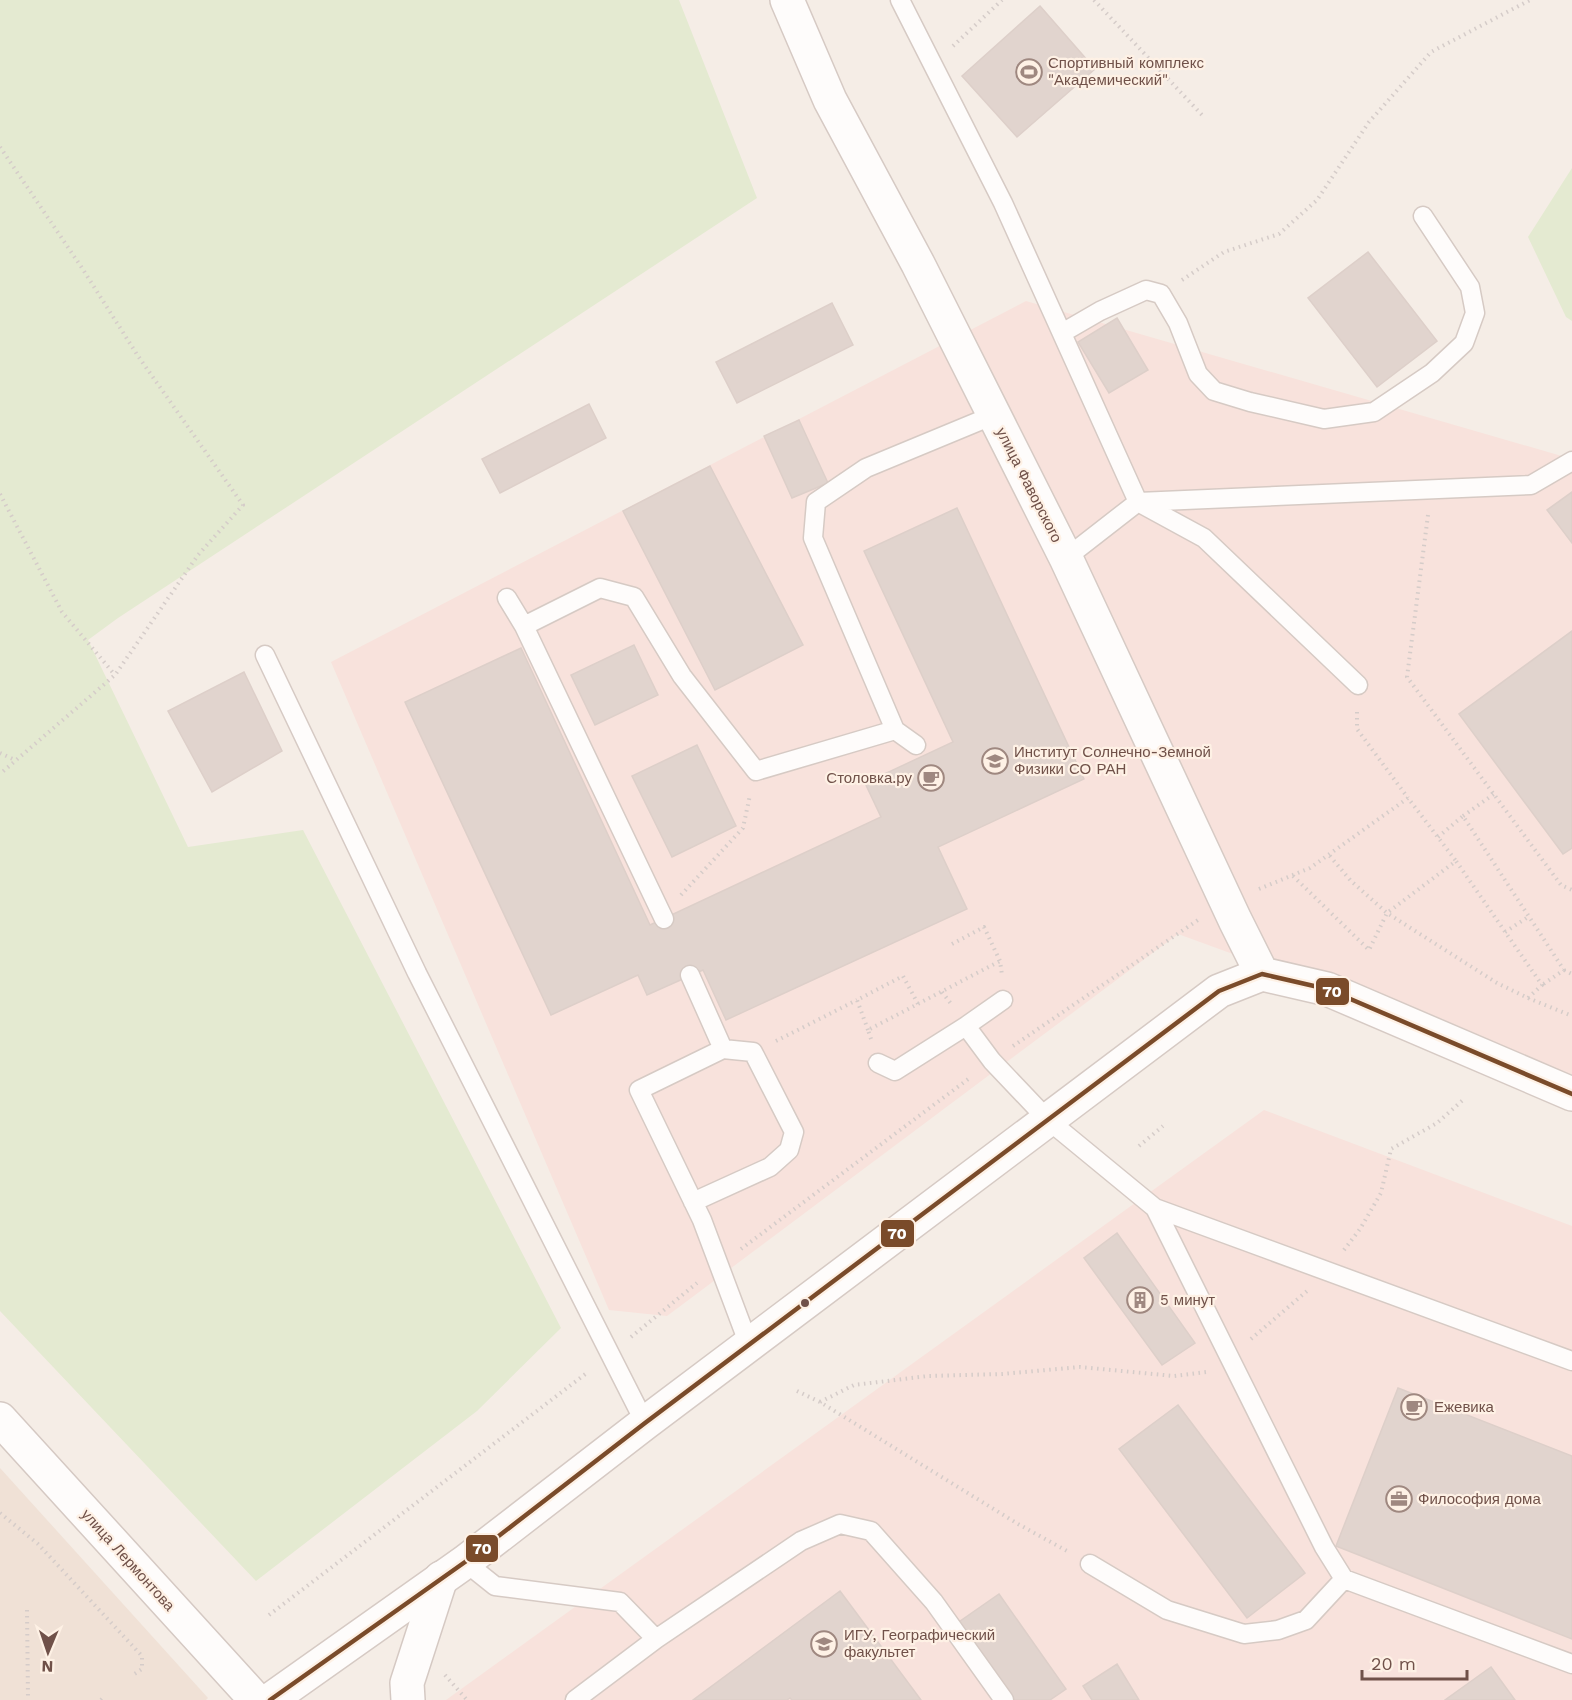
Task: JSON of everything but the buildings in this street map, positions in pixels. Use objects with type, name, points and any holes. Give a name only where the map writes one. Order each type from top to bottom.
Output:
[{"type":"street","name":"улица Фаворского","points":[[787,0],[830,100],[918,264],[1066,558],[1262,974]]},
{"type":"street","points":[[270,1700],[453,1570],[1219,991],[1262,974],[1327,988],[1572,1094]]},
{"type":"street","name":"улица Лермонтова","points":[[0,1419],[256,1700]]},
{"type":"street","points":[[408,1700],[407,1683],[453,1570]]},
{"type":"lane","points":[[900,0],[1003,203],[1138,502],[1204,538],[1358,685]]},
{"type":"lane","points":[[1062,333],[1100,311],[1146,290],[1161,294],[1178,323],[1198,374],[1214,392],[1324,419],[1374,412],[1432,373],[1464,343],[1475,313],[1470,287],[1423,216]]},
{"type":"lane","points":[[916,745],[895,730],[813,538],[816,502],[866,468],[994,415]]},
{"type":"lane","points":[[1066,558],[1138,502],[1531,485],[1572,461]]},
{"type":"lane","points":[[524,626],[600,588],[634,597],[682,676],[756,771],[895,730]]},
{"type":"lane","points":[[507,598],[524,626],[662,914]]},
{"type":"lane","points":[[265,655],[417,973],[645,1423]]},
{"type":"lane","points":[[690,975],[723,1049]]},
{"type":"lane","points":[[878,1063],[895,1071],[1003,1000]]},
{"type":"lane","points":[[966,1026],[992,1061],[1048,1120],[1155,1208],[1572,1361]]},
{"type":"lane","points":[[693,1202],[770,1167],[789,1149],[794,1132],[753,1052],[723,1049],[639,1090],[693,1202],[749,1346]]},
{"type":"lane","points":[[1155,1208],[1324,1547],[1344,1579],[1572,1664]]},
{"type":"lane","points":[[575,1700],[656,1639],[801,1540],[840,1524],[871,1531],[934,1602],[1004,1700]]},
{"type":"lane","points":[[1090,1564],[1167,1610],[1244,1635],[1278,1630],[1306,1620],[1344,1579]]},
{"type":"lane","points":[[453,1570],[495,1586],[620,1602],[656,1639]]},
{"type":"path","points":[[933,65],[1002,0]]},
{"type":"path","points":[[1094,0],[1202,115]]},
{"type":"path","points":[[1161,294],[1224,252],[1279,234],[1317,200],[1369,122],[1431,52],[1530,0]]},
{"type":"path","points":[[0,147],[138,356],[243,505],[198,555],[115,675],[0,774]]},
{"type":"path","points":[[1431,489],[1407,677],[1561,885],[1572,890]]},
{"type":"path","points":[[0,494],[62,612],[115,675]]},
{"type":"path","points":[[1358,685],[1357,729],[1456,861],[1542,985]]},
{"type":"path","points":[[0,753],[15,760]]},
{"type":"path","points":[[662,914],[743,828],[756,771]]},
{"type":"path","points":[[1438,837],[1494,794]]},
{"type":"path","points":[[1256,890],[1310,868],[1408,798]]},
{"type":"path","points":[[1463,816],[1564,970],[1572,974]]},
{"type":"path","points":[[1329,855],[1351,881],[1387,913],[1497,983],[1572,1016]]},
{"type":"path","points":[[1293,876],[1369,950],[1387,913],[1456,861]]},
{"type":"path","points":[[1505,932],[1528,916]]},
{"type":"path","points":[[952,944],[984,927],[1000,961],[1003,1000]]},
{"type":"path","points":[[868,1030],[1000,961]]},
{"type":"path","points":[[1527,998],[1564,970]]},
{"type":"path","points":[[770,1044],[903,976],[918,1004]]},
{"type":"path","points":[[857,1000],[878,1063]]},
{"type":"path","points":[[820,1402],[854,1385],[928,1376],[1002,1374],[1080,1367],[1174,1376],[1208,1371],[1277,1317],[1327,1271],[1360,1229],[1381,1193],[1391,1149],[1437,1123],[1463,1100]]},
{"type":"path","points":[[1139,1146],[1163,1126]]},
{"type":"path","points":[[797,1391],[820,1402],[1018,1524],[1090,1564]]},
{"type":"path","points":[[0,1513],[38,1544],[142,1656],[142,1669],[133,1675]]},
{"type":"path","points":[[27,1610],[28,1700]]},
{"type":"path","points":[[439,1669],[467,1700]]},
{"type":"shaded area","points":[[1026,301],[1572,459],[1572,1078],[1178,934],[667,1316],[609,1310],[331,662]]},
{"type":"shaded area","points":[[1264,1110],[1572,1226],[1572,1700],[446,1700]]},
{"type":"shaded area","points":[[0,1468],[208,1698],[206,1700],[0,1700]]},
{"type":"green space","points":[[0,0],[679,0],[757,198],[118,618],[88,640],[188,847],[303,830],[561,1328],[477,1411],[256,1581],[0,1311]]},
{"type":"green space","points":[[1572,168],[1572,321],[1566,317],[1528,237]]},
{"type":"transit line","name":"70","points":[[270,1700],[465,1562],[645,1423],[1219,991],[1262,974],[1327,989],[1572,1094]]},
{"type":"place","name":"Спортивный комплекс \"Академический\"","points":[[1029,72]]},
{"type":"place","name":"Институт Солнечно-Земной Физики СО РАН","points":[[995,761]]},
{"type":"place","name":"Столовка.ру","points":[[931,778]]},
{"type":"place","name":"5 минут","points":[[1140,1300]]},
{"type":"place","name":"Ежевика","points":[[1414,1407]]},
{"type":"place","name":"Философия дома","points":[[1399,1499]]},
{"type":"place","name":"ИГУ, Географический факультет","points":[[824,1644]]}]
